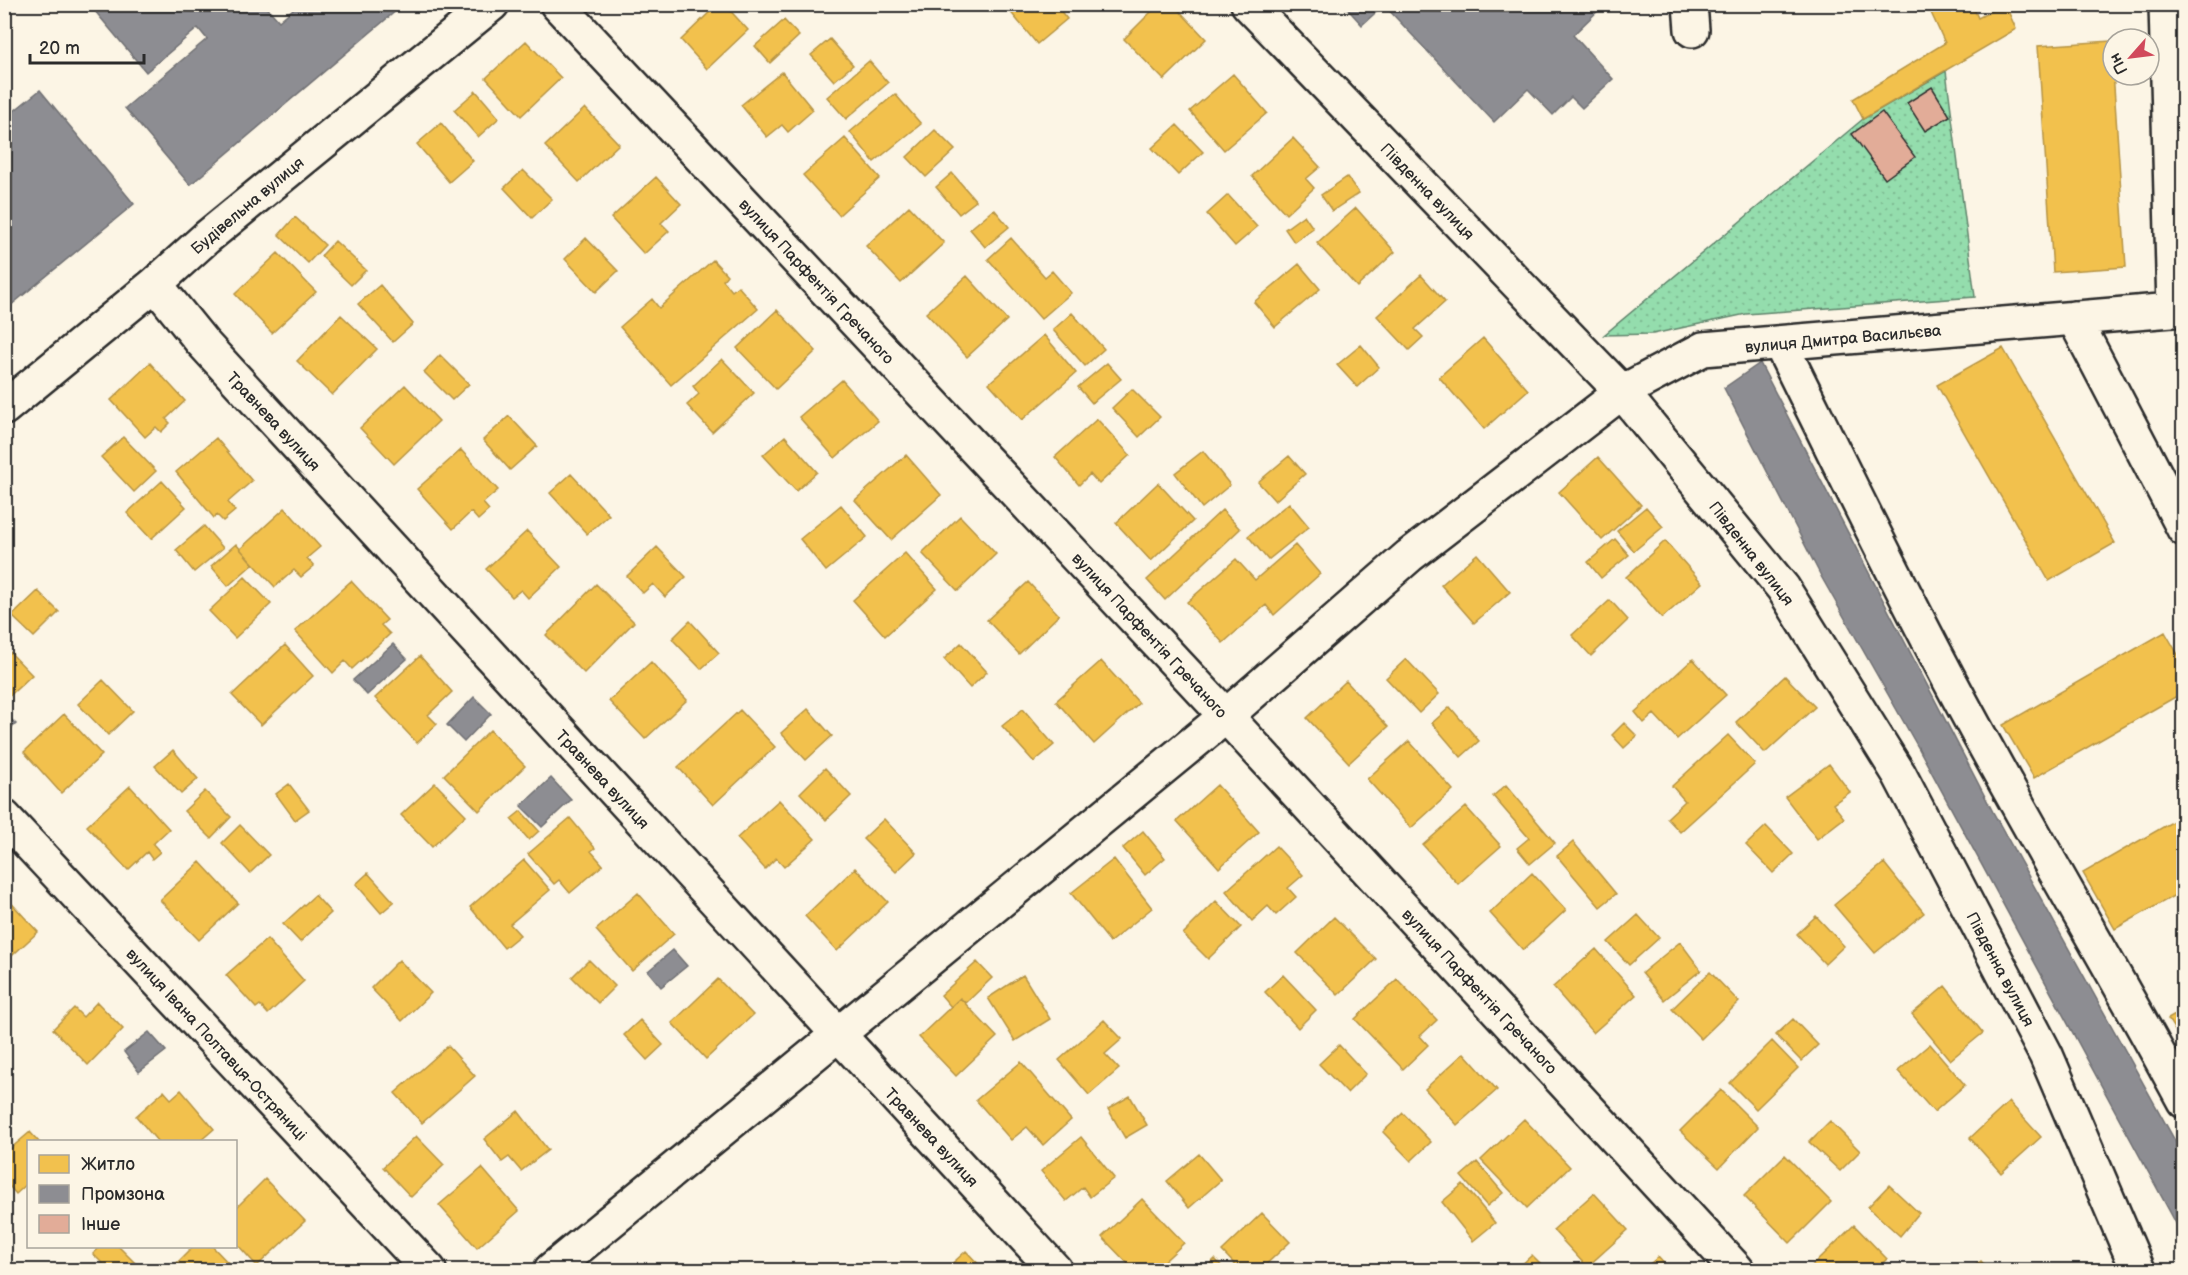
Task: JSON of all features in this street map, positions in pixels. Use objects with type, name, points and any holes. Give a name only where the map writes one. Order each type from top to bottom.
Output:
[{"type":"street","name":"Будівельна вулиця","points":[[4,408],[155,284],[215,230],[492,4]]},
{"type":"street","name":"вулиця Парфентія Гречаного","points":[[557,4],[1226,716],[1737,1270]]},
{"type":"street","name":"Південна вулиця","points":[[1248,4],[1622,392],[1783,588],[1899,774],[2046,1055],[2139,1270]]},
{"type":"street","name":"вулиця Дмитра Васильєва","points":[[551,1270],[1226,716],[1410,556],[1622,392],[1703,349],[2179,309],[2166,4]]},
{"type":"street","name":"Травнева вулиця","points":[[155,284],[210,351],[1055,1270]]},
{"type":"street","points":[[2074,318],[2176,500],[2184,529]]},
{"type":"street","points":[[1780,343],[1941,664],[2034,835],[2116,975],[2184,1101]]},
{"type":"street","name":"вулиця Івана Полтавця-Остряниці","points":[[4,817],[429,1270]]},
{"type":"green space","points":[[1946,71],[1975,297],[1746,314],[1653,334],[1604,335],[1863,119]]},
{"type":"building: Житло","points":[[718,4],[724,4],[748,30],[707,69],[681,40]]},
{"type":"building: Житло","points":[[1004,4],[1055,4],[1067,19],[1037,44]]},
{"type":"building: Житло","points":[[1159,4],[1173,4],[1206,39],[1164,80],[1124,39]]},
{"type":"building: Житло","points":[[1927,4],[1972,4],[1978,18],[2005,4],[2016,29],[1863,119],[1853,99],[1945,43]]},
{"type":"building: Житло","points":[[784,20],[799,36],[770,63],[755,46]]},
{"type":"building: Житло","points":[[830,39],[853,65],[834,81],[811,55]]},
{"type":"building: Житло","points":[[526,41],[561,78],[521,116],[486,78]]},
{"type":"building: Житло","points":[[2101,42],[2101,87],[2114,87],[2126,267],[2053,272],[2038,46]]},
{"type":"building: Житло","points":[[869,61],[888,83],[846,119],[827,97]]},
{"type":"building: Житло","points":[[782,72],[813,110],[788,132],[782,125],[767,137],[741,105]]},
{"type":"building: Житло","points":[[1233,74],[1267,113],[1224,150],[1190,111]]},
{"type":"building: Житло","points":[[476,91],[499,118],[478,137],[454,110]]},
{"type":"building: Житло","points":[[895,94],[921,124],[874,162],[850,132]]},
{"type":"building: Житло","points":[[585,108],[619,144],[579,182],[545,146]]},
{"type":"building: Житло","points":[[441,123],[473,161],[449,182],[417,144]]},
{"type":"building: Житло","points":[[1177,125],[1203,152],[1178,175],[1152,148]]},
{"type":"building: Житло","points":[[935,130],[955,150],[926,177],[907,157]]},
{"type":"building: Житло","points":[[845,138],[880,178],[839,215],[803,175]]},
{"type":"building: Житло","points":[[1293,138],[1320,167],[1306,179],[1314,188],[1286,214],[1252,176]]},
{"type":"building: Житло","points":[[523,170],[552,199],[532,218],[504,188]]},
{"type":"building: Житло","points":[[952,173],[976,201],[959,214],[936,187]]},
{"type":"building: Житло","points":[[656,177],[681,204],[661,223],[669,231],[644,254],[611,218]]},
{"type":"building: Житло","points":[[1347,177],[1359,193],[1332,211],[1321,195]]},
{"type":"building: Житло","points":[[1228,195],[1257,227],[1235,246],[1207,214]]},
{"type":"building: Житло","points":[[909,206],[944,243],[901,283],[866,246]]},
{"type":"building: Житло","points":[[1356,208],[1395,252],[1357,287],[1317,243]]},
{"type":"building: Житло","points":[[994,209],[1009,227],[985,247],[970,229]]},
{"type":"building: Житло","points":[[1304,215],[1313,228],[1294,242],[1285,229]]},
{"type":"building: Житло","points":[[295,217],[325,245],[308,263],[279,235]]},
{"type":"building: Житло","points":[[586,238],[618,271],[596,292],[565,259]]},
{"type":"building: Житло","points":[[1011,238],[1045,277],[1052,271],[1071,293],[1041,319],[988,259]]},
{"type":"building: Житло","points":[[335,241],[366,270],[351,285],[321,256]]},
{"type":"building: Житло","points":[[278,253],[316,292],[272,333],[235,294]]},
{"type":"building: Житло","points":[[713,260],[727,275],[723,280],[732,291],[738,286],[758,309],[671,385],[620,327],[652,299],[659,308]]},
{"type":"building: Житло","points":[[1299,264],[1320,289],[1275,327],[1254,302]]},
{"type":"building: Житло","points":[[1421,275],[1445,302],[1415,329],[1423,337],[1409,350],[1377,316]]},
{"type":"building: Житло","points":[[967,276],[1007,320],[967,357],[926,313]]},
{"type":"building: Житло","points":[[380,285],[413,324],[393,342],[358,304]]},
{"type":"building: Житло","points":[[777,310],[816,351],[776,389],[737,348]]},
{"type":"building: Житло","points":[[1072,313],[1104,349],[1085,366],[1053,330]]},
{"type":"building: Житло","points":[[341,315],[377,349],[332,395],[297,361]]},
{"type":"building: Житло","points":[[1044,335],[1076,373],[1022,420],[989,383]]},
{"type":"building: Житло","points":[[1483,338],[1528,390],[1484,429],[1439,377]]},
{"type":"building: Житло","points":[[1361,345],[1379,367],[1357,387],[1337,365]]},
{"type":"building: Житло","points":[[2003,348],[2115,543],[2049,581],[1937,385]]},
{"type":"building: Житло","points":[[440,355],[469,384],[452,400],[424,372]]},
{"type":"building: Житло","points":[[722,359],[754,393],[712,432],[687,405],[699,394],[693,386]]},
{"type":"building: Житло","points":[[150,363],[185,401],[166,419],[170,423],[161,432],[156,427],[145,437],[111,400]]},
{"type":"building: Житло","points":[[1107,363],[1121,379],[1092,403],[1078,387]]},
{"type":"building: Житло","points":[[842,380],[878,421],[835,458],[799,417]]},
{"type":"building: Житло","points":[[405,385],[439,421],[394,464],[360,428]]},
{"type":"building: Житло","points":[[1132,389],[1160,417],[1139,437],[1112,408]]},
{"type":"building: Житло","points":[[509,416],[537,446],[510,470],[483,440]]},
{"type":"building: Житло","points":[[1097,419],[1130,455],[1099,484],[1090,474],[1079,485],[1055,457]]},
{"type":"building: Житло","points":[[785,436],[817,472],[796,491],[763,455]]},
{"type":"building: Житло","points":[[123,437],[156,471],[134,492],[101,457]]},
{"type":"building: Житло","points":[[216,438],[252,481],[228,502],[235,511],[223,521],[217,515],[214,518],[176,472]]},
{"type":"building: Житло","points":[[461,450],[498,490],[483,503],[489,510],[478,520],[471,512],[453,529],[417,489]]},
{"type":"building: Житло","points":[[1203,451],[1230,485],[1202,508],[1175,473]]},
{"type":"building: Житло","points":[[906,455],[941,495],[891,540],[855,500]]},
{"type":"building: Житло","points":[[1289,456],[1305,474],[1275,501],[1258,482]]},
{"type":"building: Житло","points":[[1598,457],[1641,505],[1602,540],[1559,492]]},
{"type":"building: Житло","points":[[571,474],[609,515],[587,534],[550,493]]},
{"type":"building: Житло","points":[[162,481],[186,507],[151,539],[127,513]]},
{"type":"building: Житло","points":[[1158,483],[1193,521],[1151,561],[1116,523]]},
{"type":"building: Житло","points":[[1289,503],[1309,527],[1268,560],[1248,536]]},
{"type":"building: Житло","points":[[841,505],[867,537],[826,571],[800,539]]},
{"type":"building: Житло","points":[[1646,507],[1663,527],[1634,551],[1617,531]]},
{"type":"building: Житло","points":[[285,508],[320,547],[307,558],[314,566],[301,577],[294,570],[275,587],[240,549]]},
{"type":"building: Житло","points":[[1222,510],[1240,529],[1165,600],[1147,580]]},
{"type":"building: Житло","points":[[960,516],[996,554],[958,591],[922,553]]},
{"type":"building: Житло","points":[[204,526],[223,548],[194,572],[176,550]]},
{"type":"building: Житло","points":[[527,531],[561,567],[528,598],[521,590],[512,597],[486,569]]},
{"type":"building: Житло","points":[[1615,539],[1629,555],[1601,578],[1588,562]]},
{"type":"building: Житло","points":[[1665,541],[1702,583],[1662,618],[1626,577]]},
{"type":"building: Житло","points":[[236,544],[253,564],[228,586],[211,566]]},
{"type":"building: Житло","points":[[1295,545],[1320,574],[1274,615],[1266,605],[1223,643],[1187,602],[1236,559],[1255,580]]},
{"type":"building: Житло","points":[[657,547],[686,577],[665,597],[653,584],[643,593],[627,576]]},
{"type":"building: Житло","points":[[905,553],[937,589],[885,636],[853,600]]},
{"type":"building: Житло","points":[[1477,554],[1510,592],[1474,623],[1441,585]]},
{"type":"building: Житло","points":[[245,577],[271,604],[235,638],[209,611]]},
{"type":"building: Житло","points":[[351,581],[387,620],[381,625],[390,634],[352,669],[345,661],[333,673],[295,631]]},
{"type":"building: Житло","points":[[1028,582],[1059,615],[1019,654],[987,620]]},
{"type":"building: Житло","points":[[596,584],[634,622],[584,673],[546,635]]},
{"type":"building: Житло","points":[[38,591],[59,612],[34,637],[12,616]]},
{"type":"building: Житло","points":[[1610,600],[1628,620],[1591,656],[1572,635]]},
{"type":"building: Житло","points":[[690,621],[719,653],[701,669],[672,639]]},
{"type":"building: Житло","points":[[2165,632],[2184,665],[2184,692],[2034,778],[2003,725]]},
{"type":"building: Житло","points":[[961,643],[987,672],[970,688],[944,659]]},
{"type":"building: Житло","points":[[285,645],[313,676],[261,725],[232,695]]},
{"type":"building: Житло","points":[[4,646],[32,675],[4,701]]},
{"type":"building: Житло","points":[[420,656],[452,692],[428,715],[437,724],[417,743],[375,698]]},
{"type":"building: Житло","points":[[1406,659],[1439,694],[1419,713],[1386,678]]},
{"type":"building: Житло","points":[[1693,659],[1726,695],[1677,739],[1654,714],[1644,723],[1635,712]]},
{"type":"building: Житло","points":[[1101,661],[1139,703],[1094,744],[1056,701]]},
{"type":"building: Житло","points":[[651,662],[687,700],[645,739],[609,701]]},
{"type":"building: Житло","points":[[1785,676],[1815,707],[1765,753],[1736,722]]},
{"type":"building: Житло","points":[[103,680],[133,711],[108,735],[78,704]]},
{"type":"building: Житло","points":[[1346,681],[1388,727],[1349,763],[1307,718]]},
{"type":"building: Житло","points":[[1450,707],[1479,741],[1461,757],[1432,723]]},
{"type":"building: Житло","points":[[808,709],[832,736],[806,760],[781,733]]},
{"type":"building: Житло","points":[[1023,709],[1054,745],[1034,762],[1002,726]]},
{"type":"building: Житло","points":[[740,710],[775,747],[713,805],[678,767]]},
{"type":"building: Житло","points":[[64,714],[102,755],[61,793],[24,752]]},
{"type":"building: Житло","points":[[1624,723],[1637,736],[1624,748],[1612,735]]},
{"type":"building: Житло","points":[[490,730],[525,766],[479,811],[444,775]]},
{"type":"building: Житло","points":[[1728,735],[1755,764],[1680,832],[1667,818],[1685,801],[1672,786]]},
{"type":"building: Житло","points":[[1409,741],[1453,790],[1411,828],[1367,779]]},
{"type":"building: Житло","points":[[173,750],[198,779],[181,794],[155,766]]},
{"type":"building: Житло","points":[[1829,764],[1850,792],[1833,804],[1844,818],[1817,839],[1785,797]]},
{"type":"building: Житло","points":[[825,768],[851,796],[826,820],[800,793]]},
{"type":"building: Житло","points":[[435,783],[466,815],[432,847],[401,815]]},
{"type":"building: Житло","points":[[289,784],[309,810],[295,820],[276,794]]},
{"type":"building: Житло","points":[[1217,785],[1259,832],[1219,868],[1177,821]]},
{"type":"building: Житло","points":[[1506,785],[1555,843],[1530,864],[1517,848],[1529,838],[1493,796]]},
{"type":"building: Житло","points":[[130,786],[169,829],[153,844],[160,852],[152,859],[147,852],[128,870],[87,826]]},
{"type":"building: Житло","points":[[205,791],[231,817],[211,838],[184,811]]},
{"type":"building: Житло","points":[[779,800],[815,839],[784,867],[776,858],[765,869],[737,838]]},
{"type":"building: Житло","points":[[1466,807],[1501,846],[1458,884],[1423,845]]},
{"type":"building: Житло","points":[[521,811],[539,831],[529,840],[511,819]]},
{"type":"building: Житло","points":[[2184,815],[2184,890],[2115,929],[2083,873]]},
{"type":"building: Житло","points":[[570,818],[595,848],[591,851],[603,865],[570,893],[559,880],[554,884],[528,854]]},
{"type":"building: Житло","points":[[884,819],[916,853],[896,872],[863,839]]},
{"type":"building: Житло","points":[[240,825],[269,855],[250,873],[222,843]]},
{"type":"building: Житло","points":[[1766,826],[1793,854],[1773,873],[1746,845]]},
{"type":"building: Житло","points":[[1143,831],[1165,858],[1145,875],[1123,848]]},
{"type":"building: Житло","points":[[1573,842],[1616,894],[1600,907],[1557,856]]},
{"type":"building: Житло","points":[[1276,846],[1303,875],[1288,888],[1296,897],[1276,915],[1268,906],[1252,921],[1226,891]]},
{"type":"building: Житло","points":[[1114,859],[1152,908],[1110,942],[1071,893]]},
{"type":"building: Житло","points":[[524,860],[550,890],[510,924],[520,935],[504,948],[470,907]]},
{"type":"building: Житло","points":[[200,862],[238,903],[199,940],[160,900]]},
{"type":"building: Житло","points":[[1884,863],[1924,913],[1875,953],[1834,905]]},
{"type":"building: Житло","points":[[855,868],[888,902],[837,951],[805,916]]},
{"type":"building: Житло","points":[[368,873],[394,902],[381,913],[356,884]]},
{"type":"building: Житло","points":[[1532,873],[1566,910],[1523,950],[1490,913]]},
{"type":"building: Житло","points":[[638,893],[674,934],[632,971],[596,930]]},
{"type":"building: Житло","points":[[4,895],[38,932],[4,963]]},
{"type":"building: Житло","points":[[315,895],[331,913],[300,942],[283,924]]},
{"type":"building: Житло","points":[[1216,901],[1241,927],[1208,959],[1183,934]]},
{"type":"building: Житло","points":[[1638,915],[1659,938],[1629,965],[1608,942]]},
{"type":"building: Житло","points":[[1816,916],[1844,946],[1825,964],[1797,934]]},
{"type":"building: Житло","points":[[1334,917],[1376,959],[1338,995],[1297,953]]},
{"type":"building: Житло","points":[[267,939],[304,981],[268,1014],[260,1005],[256,1008],[226,975]]},
{"type":"building: Житло","points":[[1680,942],[1701,970],[1664,1000],[1642,973]]},
{"type":"building: Житло","points":[[1596,949],[1636,995],[1593,1033],[1553,987]]},
{"type":"building: Житло","points":[[399,960],[431,993],[402,1021],[371,988]]},
{"type":"building: Житло","points":[[589,960],[615,986],[598,1003],[572,977]]},
{"type":"building: Житло","points":[[977,962],[992,978],[966,1003],[960,998],[951,1007],[941,995]]},
{"type":"building: Житло","points":[[1710,972],[1739,1002],[1701,1039],[1672,1009]]},
{"type":"building: Житло","points":[[1023,975],[1050,1019],[1015,1041],[988,998]]},
{"type":"building: Житло","points":[[1283,975],[1316,1010],[1298,1028],[1265,992]]},
{"type":"building: Житло","points":[[718,979],[753,1015],[706,1059],[672,1023]]},
{"type":"building: Житло","points":[[1397,979],[1437,1020],[1420,1036],[1428,1045],[1403,1069],[1355,1019]]},
{"type":"building: Житло","points":[[1945,986],[1983,1033],[1950,1060],[1912,1014]]},
{"type":"building: Житло","points":[[960,998],[997,1037],[956,1076],[919,1037]]},
{"type":"building: Житло","points":[[97,1002],[123,1029],[88,1065],[53,1029],[74,1008],[83,1017]]},
{"type":"building: Житло","points":[[2184,1010],[2184,1045],[2168,1019]]},
{"type":"building: Житло","points":[[1793,1019],[1818,1045],[1801,1061],[1776,1035]]},
{"type":"building: Житло","points":[[640,1020],[663,1045],[647,1060],[624,1035]]},
{"type":"building: Житло","points":[[1104,1020],[1122,1039],[1105,1054],[1119,1069],[1089,1095],[1059,1060]]},
{"type":"building: Житло","points":[[1772,1041],[1798,1068],[1756,1109],[1730,1083]]},
{"type":"building: Житло","points":[[1930,1044],[1965,1085],[1934,1112],[1898,1071]]},
{"type":"building: Житло","points":[[1339,1045],[1366,1074],[1347,1093],[1319,1064]]},
{"type":"building: Житло","points":[[448,1046],[475,1076],[422,1123],[395,1093]]},
{"type":"building: Житло","points":[[1464,1053],[1497,1090],[1457,1125],[1425,1089]]},
{"type":"building: Житло","points":[[1021,1062],[1071,1120],[1043,1145],[1027,1127],[1011,1140],[976,1100]]},
{"type":"building: Житло","points":[[181,1090],[214,1129],[201,1140],[156,1140],[136,1116],[164,1091],[171,1099]]},
{"type":"building: Житло","points":[[1721,1090],[1758,1127],[1719,1168],[1680,1131]]},
{"type":"building: Житло","points":[[1130,1096],[1147,1125],[1125,1138],[1108,1109]]},
{"type":"building: Житло","points":[[2009,1102],[2041,1137],[2001,1173],[1970,1138]]},
{"type":"building: Житло","points":[[518,1111],[548,1150],[521,1171],[509,1157],[502,1162],[484,1139]]},
{"type":"building: Житло","points":[[1403,1113],[1431,1142],[1411,1161],[1383,1132]]},
{"type":"building: Житло","points":[[1524,1119],[1570,1167],[1527,1208],[1481,1160]]},
{"type":"building: Житло","points":[[1830,1121],[1860,1151],[1840,1171],[1809,1142]]},
{"type":"building: Житло","points":[[30,1132],[37,1140],[27,1140],[27,1184],[16,1194],[4,1180],[4,1154]]},
{"type":"building: Житло","points":[[416,1136],[444,1165],[411,1197],[383,1167]]},
{"type":"building: Житло","points":[[1081,1137],[1114,1178],[1090,1197],[1083,1187],[1066,1201],[1041,1171]]},
{"type":"building: Житло","points":[[1199,1154],[1221,1180],[1189,1208],[1167,1181]]},
{"type":"building: Житло","points":[[1785,1155],[1831,1202],[1790,1243],[1744,1196]]},
{"type":"building: Житло","points":[[1477,1162],[1503,1193],[1487,1206],[1461,1176]]},
{"type":"building: Житло","points":[[482,1168],[519,1211],[477,1248],[439,1205]]},
{"type":"building: Житло","points":[[265,1179],[305,1221],[257,1266],[237,1244],[237,1207]]},
{"type":"building: Житло","points":[[1463,1184],[1495,1223],[1473,1241],[1442,1202]]},
{"type":"building: Житло","points":[[1889,1185],[1919,1213],[1900,1236],[1868,1207]]},
{"type":"building: Житло","points":[[1594,1193],[1628,1230],[1587,1267],[1553,1230]]},
{"type":"building: Житло","points":[[1142,1199],[1184,1243],[1155,1270],[1134,1270],[1102,1237]]},
{"type":"building: Житло","points":[[1262,1213],[1290,1242],[1260,1270],[1253,1266],[1248,1270],[1240,1270],[1222,1251]]},
{"type":"building: Житло","points":[[1854,1225],[1887,1259],[1875,1270],[1816,1270],[1812,1266]]},
{"type":"building: Житло","points":[[99,1248],[120,1248],[139,1267],[135,1270],[109,1270],[93,1254]]},
{"type":"building: Житло","points":[[192,1248],[214,1248],[235,1270],[177,1270],[173,1267]]},
{"type":"building: Житло","points":[[966,1251],[984,1270],[945,1270]]},
{"type":"building: Житло","points":[[1532,1255],[1547,1270],[1516,1270]]},
{"type":"building: Житло","points":[[1658,1257],[1670,1270],[1643,1270]]},
{"type":"building: Житло","points":[[1215,1259],[1225,1270],[1203,1270]]},
{"type":"building: Житло","points":[[1981,1261],[1989,1270],[1969,1270]]},
{"type":"building: Промзона","points":[[89,4],[264,4],[279,21],[299,4],[404,4],[190,185],[125,108],[207,39],[198,28],[146,72]]},
{"type":"building: Промзона","points":[[1343,4],[1605,4],[1573,35],[1613,79],[1582,108],[1571,97],[1553,115],[1528,89],[1494,122],[1384,5],[1362,25]]},
{"type":"building: Промзона","points":[[40,90],[134,204],[4,311],[4,119]]},
{"type":"building: Промзона","points":[[1760,363],[1993,812],[2184,1157],[2184,1238],[1919,749],[1822,578],[1724,388]]},
{"type":"building: Промзона","points":[[393,644],[407,659],[367,695],[353,680]]},
{"type":"building: Промзона","points":[[474,697],[491,714],[464,742],[447,725]]},
{"type":"building: Промзона","points":[[4,713],[16,724],[4,735]]},
{"type":"building: Промзона","points":[[551,778],[571,800],[542,827],[521,806]]},
{"type":"building: Промзона","points":[[673,950],[687,966],[661,987],[648,971]]},
{"type":"building: Промзона","points":[[149,1032],[166,1051],[139,1072],[124,1052]]},
{"type":"building: Інше","points":[[1932,87],[1950,116],[1925,131],[1907,103]]},
{"type":"building: Інше","points":[[1882,112],[1915,157],[1885,179],[1852,134]]}]
